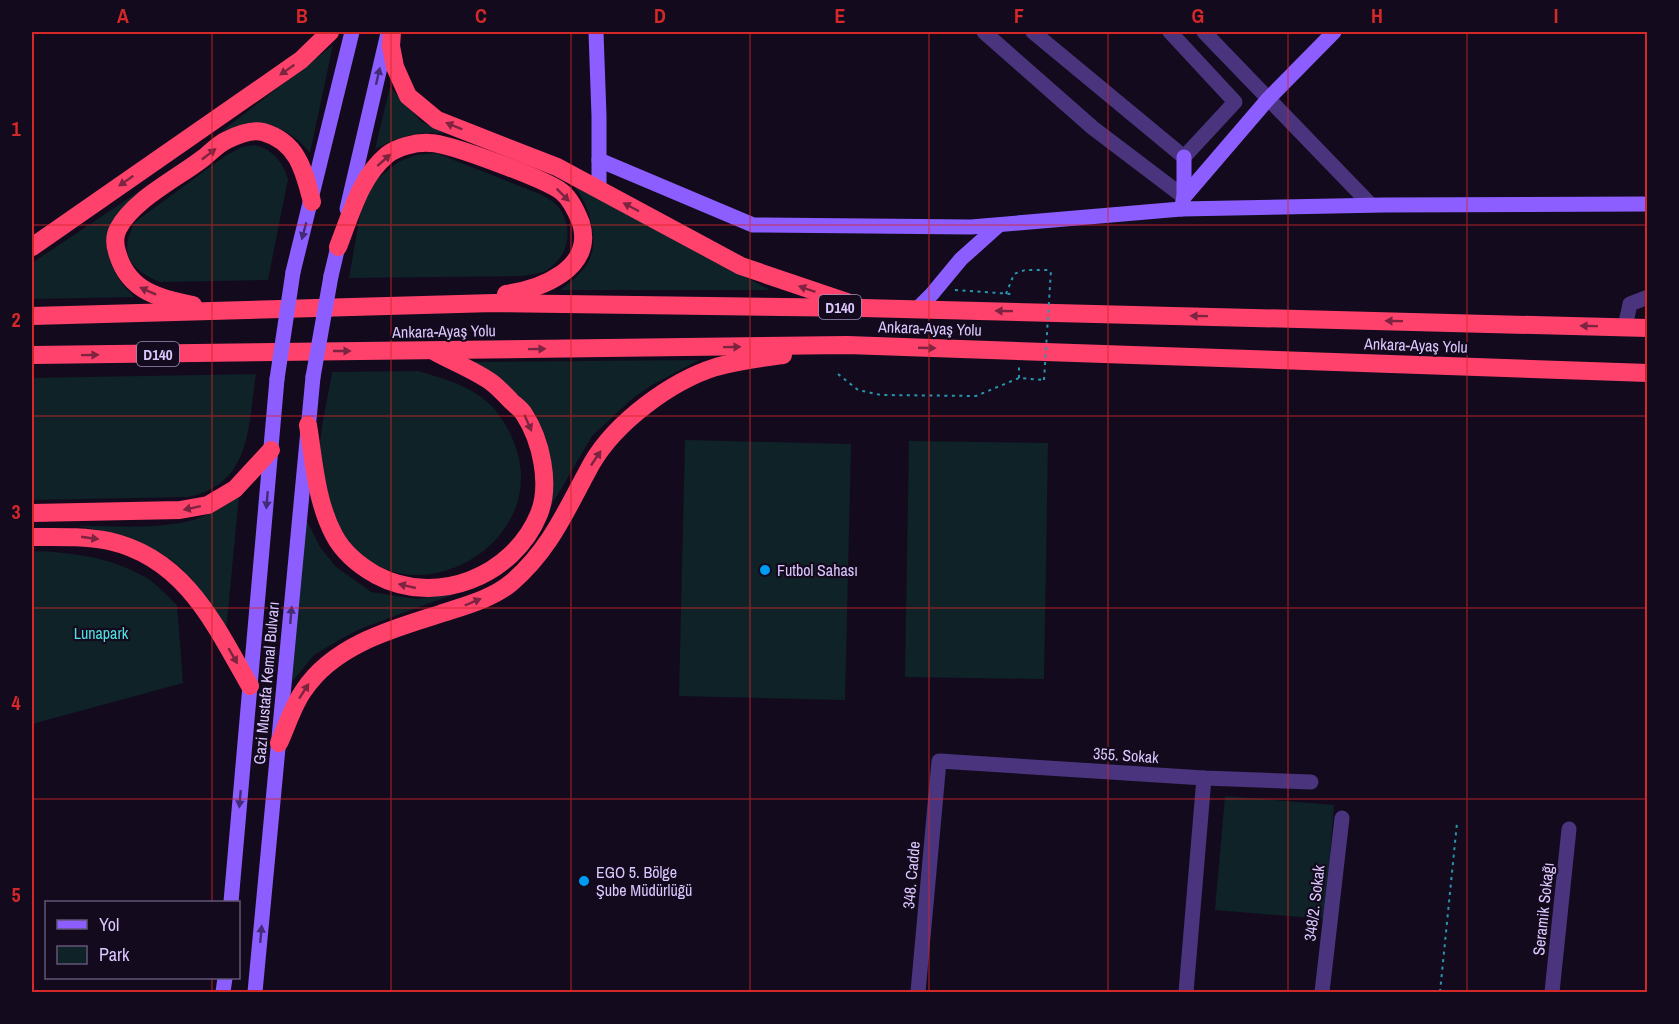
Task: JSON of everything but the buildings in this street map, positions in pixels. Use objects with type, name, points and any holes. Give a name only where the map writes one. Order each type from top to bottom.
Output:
[{"type":"highway","points":[[32,247],[301,60],[330,32]]},
{"type":"highway","points":[[390,32],[394,67],[408,96],[437,120],[557,167],[741,266],[862,308]]},
{"type":"highway","points":[[224,311],[174,302],[130,281],[119,260],[115,244],[117,230],[132,209],[226,140],[253,131],[262,132],[284,141],[295,153],[303,169],[312,202]]},
{"type":"highway","points":[[338,247],[355,204],[372,171],[388,154],[409,145],[431,143],[454,148],[547,183],[563,193],[578,213],[583,231],[582,248],[575,261],[564,273],[528,291],[440,305]]},
{"type":"highway","name":"Ankara-Ayaş Yolu","points":[[32,316],[494,303],[917,309],[1647,328]]},
{"type":"highway","points":[[279,743],[303,690],[321,669],[358,644],[391,629],[465,606],[487,596],[508,585],[533,562],[550,541],[594,461],[613,435],[639,410],[674,387],[715,367],[847,345]]},
{"type":"highway","name":"Ankara-Ayaş Yolu","points":[[32,356],[847,345],[1647,373]]},
{"type":"highway","points":[[308,425],[319,502],[334,537],[365,569],[387,581],[412,588],[440,589],[469,581],[495,570],[520,547],[539,513],[545,478],[539,446],[524,413],[491,382],[434,351]]},
{"type":"highway","points":[[32,513],[180,510],[208,504],[235,489],[271,450]]},
{"type":"highway","points":[[32,537],[79,537],[109,541],[153,557],[171,571],[195,596],[217,627],[250,686]]},
{"type":"main road","name":"Gazi Mustafa Kemal Bulvarı","points":[[231,901],[277,379],[293,272],[352,32]]},
{"type":"main road","name":"Gazi Mustafa Kemal Bulvarı","points":[[255,993],[313,377],[331,276],[390,32]]},
{"type":"main road","points":[[596,32],[599,190]]},
{"type":"main road","points":[[1182,203],[1269,98],[1334,32]]},
{"type":"main road","points":[[1182,203],[1184,157]]},
{"type":"main road","points":[[599,160],[753,225],[971,227],[1182,203],[1371,206],[1647,204]]},
{"type":"main road","points":[[917,309],[933,294],[961,259],[999,225]]},
{"type":"street","points":[[984,32],[1182,203]]},
{"type":"street","points":[[1033,32],[1184,157],[1235,102],[1170,32]]},
{"type":"street","points":[[1204,32],[1371,206]]},
{"type":"street","points":[[1625,327],[1630,304],[1647,297]]},
{"type":"street","name":"355. Sokak","points":[[939,760],[1204,778],[1311,782]]},
{"type":"street","name":"348. Cadde","points":[[918,993],[939,760]]},
{"type":"street","points":[[1186,993],[1204,778]]},
{"type":"street","name":"348/2. Sokak","points":[[1322,993],[1342,818]]},
{"type":"street","name":"Seramik Sokağı","points":[[1552,993],[1569,829]]},
{"type":"path","points":[[838,374],[858,390],[881,395],[976,396],[1019,378],[1044,380],[1051,270],[1025,270],[1014,274],[1006,294]]},
{"type":"path","points":[[1440,993],[1457,823]]},
{"type":"green space","points":[[333,45],[310,153],[290,135],[270,126],[248,126],[222,131]]},
{"type":"green space","points":[[390,87],[422,122],[446,134],[427,133],[409,136],[375,149]]},
{"type":"green space","points":[[255,145],[272,153],[283,167],[288,179],[268,280],[160,282],[134,266],[127,251],[127,242],[135,222],[225,156],[242,147]]},
{"type":"green space","points":[[436,153],[540,194],[555,203],[564,216],[568,233],[564,250],[554,264],[547,270],[523,276],[349,278],[363,197],[372,183],[398,162],[416,155]]},
{"type":"green space","points":[[150,184],[109,255],[118,278],[135,297],[32,299],[32,263]]},
{"type":"green space","points":[[574,186],[770,290],[560,290],[582,271],[591,257],[593,248],[589,216],[584,201]]},
{"type":"green space","points":[[699,360],[633,398],[592,436],[527,547],[543,452],[472,362]]},
{"type":"green space","points":[[418,371],[466,388],[490,404],[509,430],[516,448],[521,481],[514,511],[498,537],[475,557],[447,571],[416,575],[385,569],[357,552],[347,542],[324,496],[320,444],[332,372]]},
{"type":"green space","points":[[256,374],[248,432],[243,450],[236,466],[225,480],[209,490],[188,497],[32,500],[32,378]]},
{"type":"green space","name":"Futbol Sahası","points":[[685,440],[851,444],[845,700],[679,696]]},
{"type":"green space","name":"Futbol Sahası","points":[[909,441],[1048,443],[1044,679],[905,677]]},
{"type":"green space","points":[[239,495],[226,632],[193,581],[169,559],[141,543],[78,526],[145,526],[185,522],[214,512]]},
{"type":"green space","points":[[305,517],[320,547],[335,566],[371,592],[417,599],[465,590],[360,629],[339,640],[314,655],[291,683]]},
{"type":"green space","name":"Lunapark","points":[[32,551],[76,554],[104,560],[132,570],[158,587],[177,605],[183,683],[32,724]]},
{"type":"green space","points":[[1225,796],[1334,805],[1325,919],[1215,910]]},
{"type":"place","name":"Futbol Sahası","points":[[765,570]]},
{"type":"place","name":"EGO 5. Bölge Şube Müdürlüğü","points":[[584,881]]}]
